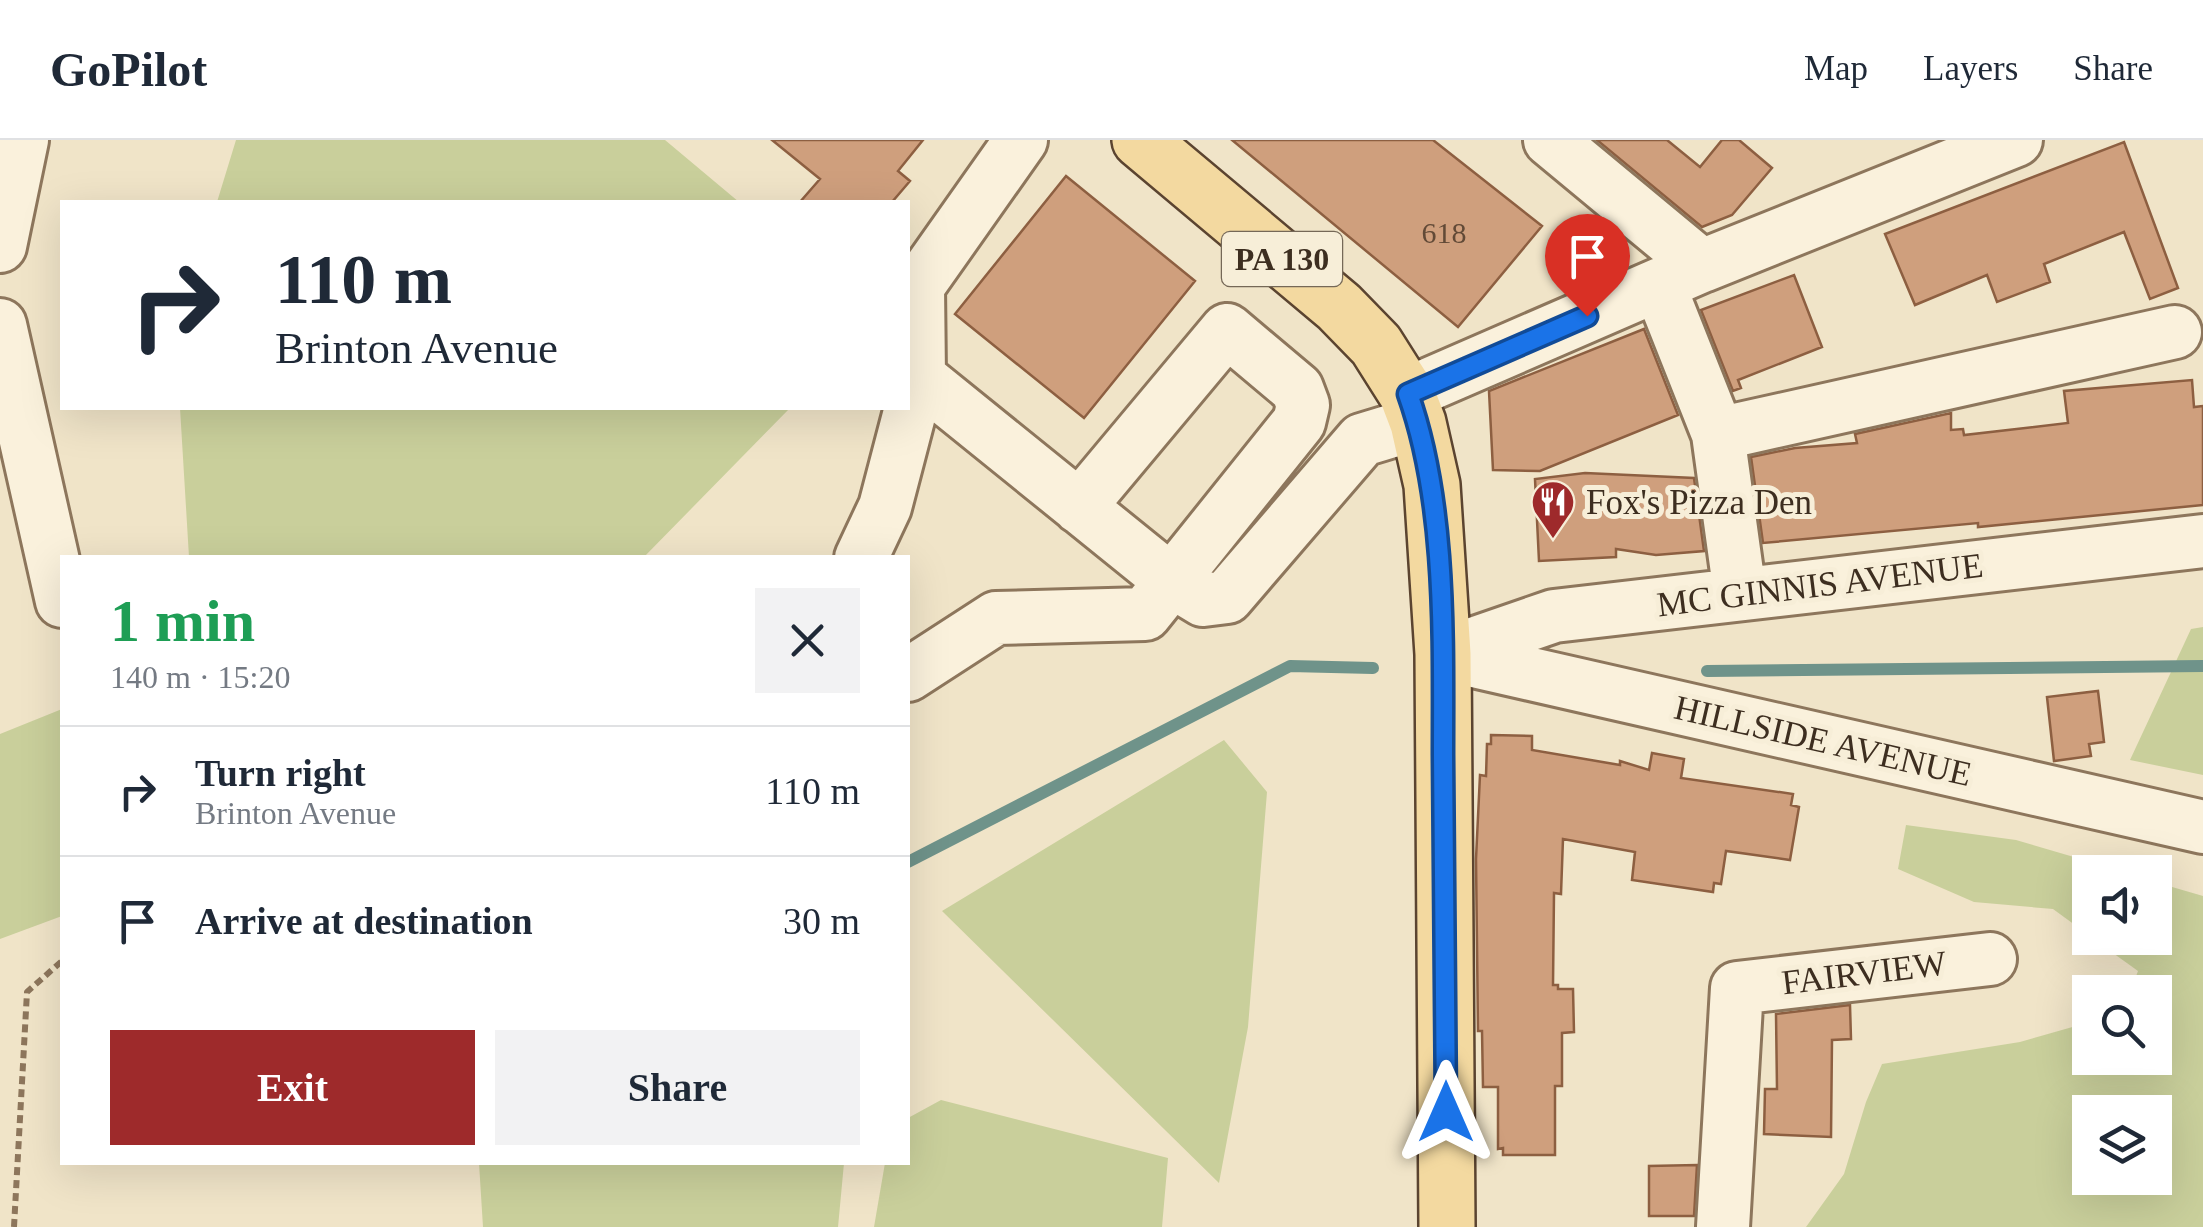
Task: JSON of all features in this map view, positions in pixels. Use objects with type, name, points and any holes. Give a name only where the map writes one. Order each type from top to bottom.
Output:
[{"type":"main road","name":"PA 130","points":[[1168,149],[1376,345],[1413,408],[1432,484],[1443,654],[1447,1227]]},
{"type":"street","points":[[0,246],[22,140]]},
{"type":"street","points":[[862,555],[884,507],[919,378],[918,286],[1021,140]]},
{"type":"street","points":[[1550,140],[1680,276],[1718,434],[1740,594]]},
{"type":"street","points":[[919,378],[1170,580],[1203,600],[1227,597],[1362,440],[1413,408],[1680,276],[1983,145]]},
{"type":"street","points":[[0,325],[60,592]]},
{"type":"street","points":[[910,674],[996,618],[1145,614],[1299,422],[1303,405],[1297,389],[1227,330],[1079,508]]},
{"type":"street","points":[[1718,434],[2175,332]]},
{"type":"street","name":"MC GINNIS AVENUE","points":[[1443,654],[1554,616],[2203,541]]},
{"type":"street","name":"HILLSIDE AVENUE","points":[[1443,654],[2203,827]]},
{"type":"street","name":"FAIRVIEW","points":[[1722,1227],[1738,988],[1990,958]]},
{"type":"path","points":[[14,1227],[27,992],[60,963]]},
{"type":"green space","points":[[236,140],[665,140],[737,200],[218,200]]},
{"type":"green space","points":[[180,410],[788,410],[646,555],[189,555]]},
{"type":"green space","points":[[2203,627],[2203,775],[2130,760],[2191,629]]},
{"type":"green space","points":[[60,710],[60,917],[0,939],[0,734]]},
{"type":"green space","points":[[1224,740],[1267,792],[1248,1027],[1219,1183],[942,911]]},
{"type":"green space","points":[[1906,825],[2016,840],[2072,856],[2072,923],[2053,909],[1974,902],[1898,869]]},
{"type":"green space","points":[[2172,887],[2203,896],[2203,1227],[1806,1227],[1844,1174],[1882,1064],[2020,1042],[2072,1027],[2072,1075],[2172,1075],[2172,975],[2136,975],[2138,971],[2116,955],[2172,955]]},
{"type":"green space","points":[[941,1100],[1168,1158],[1162,1227],[874,1227],[885,1165],[910,1165],[910,1117]]},
{"type":"green space","points":[[479,1165],[844,1165],[838,1227],[483,1227]]},
{"type":"building","points":[[772,140],[923,140],[898,171],[910,181],[894,200],[802,200],[820,179]]},
{"type":"building","points":[[1232,140],[1433,140],[1542,226],[1458,327]]},
{"type":"building","points":[[1597,140],[1667,140],[1700,167],[1722,140],[1739,140],[1772,168],[1732,215],[1702,227]]},
{"type":"building","points":[[2124,142],[2178,288],[2150,299],[2124,232],[2044,264],[2050,282],[1997,302],[1987,275],[1915,305],[1885,234]]},
{"type":"building","points":[[1066,176],[1195,281],[1084,418],[955,314]]},
{"type":"building","points":[[1794,275],[1822,347],[1738,380],[1741,388],[1733,391],[1701,310]]},
{"type":"building","points":[[1644,329],[1678,415],[1540,471],[1493,470],[1489,391]]},
{"type":"building","points":[[2192,380],[2194,407],[2203,406],[2203,505],[1763,543],[1751,457],[1795,448],[1857,443],[1855,434],[1951,413],[1951,430],[1963,429],[1964,435],[2068,423],[2064,391]]},
{"type":"building","points":[[1585,473],[1694,478],[1704,551],[1656,555],[1616,549],[1616,557],[1539,561],[1535,479]]},
{"type":"building","points":[[2098,691],[2104,742],[2089,744],[2091,756],[2054,761],[2047,697]]},
{"type":"building","points":[[1491,735],[1532,736],[1532,750],[1620,765],[1620,761],[1649,770],[1652,753],[1684,759],[1681,778],[1793,794],[1791,805],[1799,807],[1790,860],[1726,851],[1721,884],[1714,883],[1713,892],[1632,880],[1635,852],[1563,839],[1561,894],[1554,893],[1553,985],[1573,989],[1574,1032],[1562,1033],[1562,1086],[1555,1086],[1555,1155],[1503,1155],[1503,1148],[1498,1149],[1498,1087],[1483,1087],[1482,1031],[1478,1031],[1476,859],[1480,775],[1486,776]]},
{"type":"building","points":[[1850,1005],[1851,1039],[1832,1040],[1831,1137],[1764,1134],[1765,1089],[1777,1089],[1776,1014]]},
{"type":"building","points":[[1697,1165],[1694,1216],[1649,1216],[1649,1166]]},
{"type":"waterway","points":[[910,861],[1290,666],[1373,668]]},
{"type":"waterway","points":[[1707,671],[2203,666]]},
{"type":"place","name":"Fox's Pizza Den","points":[[1553,540]]},
{"type":"route","points":[[1446,1112],[1443,654],[1432,484],[1408,394],[1587,316]]}]
